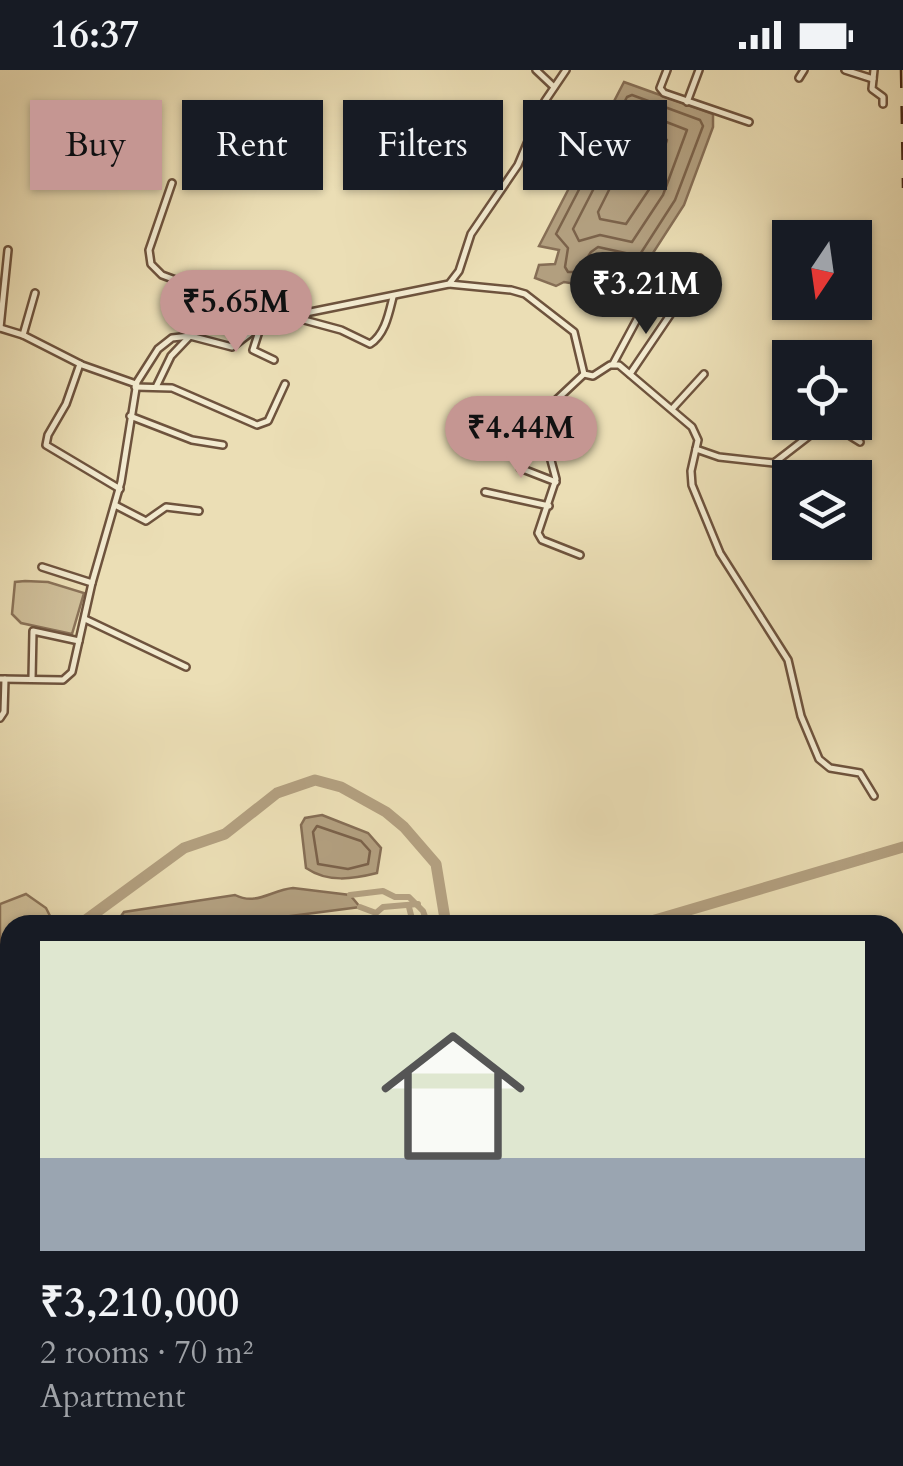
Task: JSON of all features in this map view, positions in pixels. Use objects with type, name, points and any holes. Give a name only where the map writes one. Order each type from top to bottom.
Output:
[{"type":"street","points":[[536,70],[554,87]]},
{"type":"street","points":[[547,100],[566,70]]},
{"type":"street","points":[[666,70],[662,91],[749,122]]},
{"type":"street","points":[[686,102],[700,70]]},
{"type":"street","points":[[799,78],[804,70]]},
{"type":"street","points":[[845,70],[873,79]]},
{"type":"street","points":[[874,70],[872,90],[883,97],[883,104]]},
{"type":"street","points":[[450,284],[459,271],[470,234],[523,156]]},
{"type":"street","points":[[172,183],[149,250],[152,264],[162,274],[200,287],[252,328]]},
{"type":"street","points":[[8,250],[0,328],[136,386],[177,390],[252,424],[261,425],[273,413],[285,384]]},
{"type":"street","points":[[630,374],[693,281],[700,258]]},
{"type":"street","points":[[0,718],[4,712],[3,679],[67,678],[72,672],[92,583],[120,489],[136,386],[165,342],[176,336],[190,336],[232,346],[262,322],[450,284],[525,294],[574,332],[584,374]]},
{"type":"street","points":[[23,335],[35,293]]},
{"type":"street","points":[[584,374],[593,376],[612,364],[650,295]]},
{"type":"street","points":[[290,316],[342,330],[370,344],[376,342],[383,329],[394,296]]},
{"type":"street","points":[[262,322],[252,350],[274,360]]},
{"type":"street","points":[[156,388],[171,356],[190,336]]},
{"type":"street","points":[[80,364],[46,445],[120,489]]},
{"type":"street","points":[[612,364],[630,374],[696,432],[691,471],[695,493],[717,547],[788,660],[801,716],[820,759],[830,768],[860,773],[874,796]]},
{"type":"street","points":[[580,555],[539,539],[538,531],[556,482],[542,427],[551,405],[584,374]]},
{"type":"street","points":[[672,409],[704,374]]},
{"type":"street","points":[[130,416],[192,440],[223,445]]},
{"type":"street","points":[[528,421],[533,442],[520,468],[556,482]]},
{"type":"street","points":[[696,449],[721,458],[774,463],[804,440]]},
{"type":"street","points":[[485,492],[550,506]]},
{"type":"street","points":[[115,505],[142,520],[150,520],[166,507],[200,511]]},
{"type":"street","points":[[42,567],[92,583]]},
{"type":"street","points":[[84,619],[186,667]]},
{"type":"street","points":[[32,680],[33,631],[80,641]]},
{"type":"shaded area","points":[[15,582],[48,582],[84,593],[72,634],[21,623],[12,614]]},
{"type":"shaded area","points":[[26,894],[50,915],[0,915],[0,904]]},
{"type":"water","points":[[624,82],[713,114],[713,127],[684,205],[642,270],[599,257],[582,285],[564,282],[556,286],[535,278],[539,265],[555,264],[559,250],[539,246],[568,190],[667,190],[667,100],[615,100]]},
{"type":"water","points":[[322,815],[368,833],[381,848],[377,873],[332,878],[306,868],[301,825],[305,818]]},
{"type":"water","points":[[285,889],[350,895],[360,907],[298,915],[122,915],[235,895],[257,898]]},
{"type":"waterway","points":[[93,915],[184,848],[225,834],[277,793],[315,780],[341,787],[386,812],[404,827],[436,864],[444,915]]},
{"type":"waterway","points":[[672,915],[903,847]]},
{"type":"waterway","points":[[350,895],[383,891],[395,897],[409,897],[424,915]]},
{"type":"waterway","points":[[360,907],[376,913],[383,907],[418,904]]},
{"type":"waterway","points":[[409,907],[411,915]]},
{"type":"railway","points":[[901,70],[903,188]]}]
